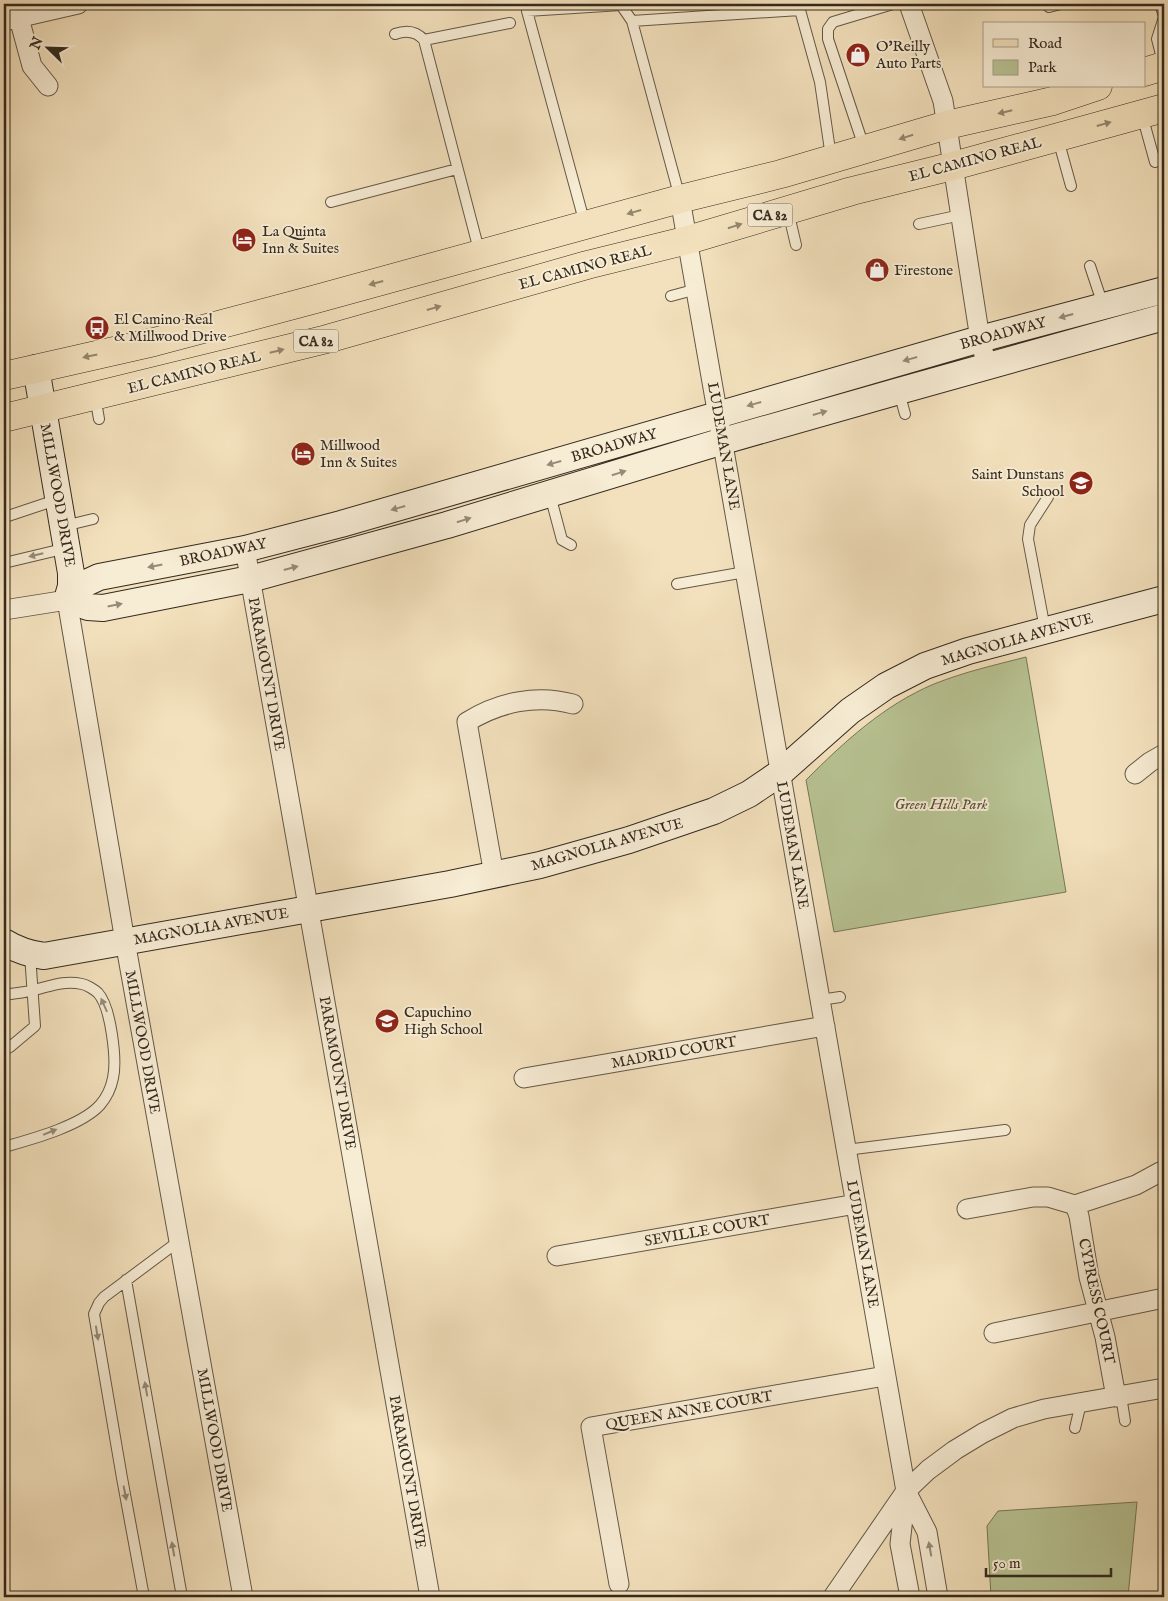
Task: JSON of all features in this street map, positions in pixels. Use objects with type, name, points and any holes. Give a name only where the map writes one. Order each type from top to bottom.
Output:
[{"type":"main road","points":[[1146,71],[1164,66]]},
{"type":"main road","name":"CA 82","points":[[4,376],[154,342],[680,198],[780,174],[946,125],[1052,100],[1091,88]]},
{"type":"main road","name":"EL CAMINO REAL","points":[[4,418],[43,408],[97,408],[326,339],[587,265],[688,240],[852,191],[953,166],[1153,111]]},
{"type":"street","points":[[48,86],[32,66],[12,19],[78,4]]},
{"type":"street","points":[[909,4],[941,97],[980,339],[987,366]]},
{"type":"street","name":"LUDEMAN LANE","points":[[680,198],[906,1491],[927,1532],[938,1597]]},
{"type":"street","name":"BROADWAY","points":[[67,600],[84,584],[99,578],[245,549],[440,496],[980,339],[1164,290]]},
{"type":"street","name":"BROADWAY","points":[[4,610],[67,600],[88,607],[102,608],[250,579],[447,525],[723,441],[902,402],[987,366],[1164,317]]},
{"type":"street","name":"MILLWOOD DRIVE","points":[[36,368],[72,573],[67,600],[125,941],[243,1597]]},
{"type":"street","name":"PARAMOUNT DRIVE","points":[[245,549],[430,1597]]},
{"type":"street","name":"MAGNOLIA AVENUE","points":[[4,942],[30,954],[44,956],[309,910],[494,875],[586,852],[698,817],[749,794],[780,773],[850,711],[886,686],[925,666],[968,651],[1164,599]]},
{"type":"street","points":[[494,875],[467,722],[497,706],[534,700],[560,701],[573,704]]},
{"type":"street","points":[[1135,774],[1164,754]]},
{"type":"street","name":"MADRID COURT","points":[[524,1078],[825,1026]]},
{"type":"street","points":[[967,1209],[1033,1197],[1048,1198],[1075,1205],[1136,1185],[1160,1172]]},
{"type":"street","name":"SEVILLE COURT","points":[[557,1256],[856,1204]]},
{"type":"street","name":"CYPRESS COURT","points":[[1075,1205],[1079,1216],[1089,1277],[1119,1396]]},
{"type":"street","points":[[994,1333],[1164,1298]]},
{"type":"street","name":"QUEEN ANNE COURT","points":[[619,1584],[591,1427],[885,1376]]},
{"type":"street","points":[[833,1597],[906,1491],[928,1470],[955,1450],[1012,1418],[1044,1409],[1164,1388]]},
{"type":"street","name":"LUDEMAN LANE","points":[[906,1491],[900,1544],[910,1597]]},
{"type":"lane","points":[[585,225],[527,11],[621,4],[632,21],[680,198]]},
{"type":"lane","points":[[865,150],[828,39],[828,29],[833,22],[894,4]]},
{"type":"lane","points":[[1049,7],[1061,4]]},
{"type":"lane","points":[[1160,4],[1164,16],[1157,39],[1164,66]]},
{"type":"lane","points":[[632,21],[800,10],[820,82],[831,160]]},
{"type":"lane","points":[[424,40],[510,24]]},
{"type":"lane","points":[[395,34],[406,31],[415,33],[424,40],[480,254]]},
{"type":"lane","points":[[1153,111],[1155,162]]},
{"type":"lane","points":[[1057,138],[1071,186]]},
{"type":"lane","points":[[331,202],[457,169]]},
{"type":"lane","points":[[788,210],[796,245]]},
{"type":"lane","points":[[919,224],[961,215]]},
{"type":"lane","points":[[1090,266],[1103,306]]},
{"type":"lane","points":[[671,296],[697,289]]},
{"type":"lane","points":[[549,494],[562,540],[571,545]]},
{"type":"lane","points":[[1045,630],[1028,539],[1030,525],[1048,497]]},
{"type":"lane","points":[[4,520],[5,517],[60,499]]},
{"type":"lane","points":[[4,563],[66,537],[94,519]]},
{"type":"lane","points":[[677,584],[746,572]]},
{"type":"lane","points":[[4,1050],[34,1026],[30,954]]},
{"type":"lane","points":[[4,994],[32,991],[65,982],[84,984],[98,993],[107,1010],[113,1040],[114,1077],[109,1092],[100,1105],[83,1119],[4,1147]]},
{"type":"lane","points":[[820,1000],[840,997]]},
{"type":"lane","points":[[846,1150],[1005,1130]]},
{"type":"lane","points":[[144,1597],[94,1314],[104,1297],[179,1241]]},
{"type":"lane","points":[[126,1280],[182,1597]]},
{"type":"lane","points":[[1119,1396],[1125,1421]]},
{"type":"lane","points":[[1075,1428],[1081,1403]]},
{"type":"green space","name":"Green Hills Park","points":[[1026,657],[1066,892],[834,932],[806,780],[850,738],[898,703],[934,684]]},
{"type":"green space","points":[[1137,1502],[1128,1597],[991,1597],[987,1526],[998,1511]]},
{"type":"place","name":"O'Reilly Auto Parts","points":[[858,55]]},
{"type":"place","name":"La Quinta Inn & Suites","points":[[244,240]]},
{"type":"place","name":"Firestone","points":[[877,270]]},
{"type":"place","name":"El Camino Real & Millwood Drive","points":[[97,328]]},
{"type":"place","name":"Millwood Inn & Suites","points":[[303,454]]},
{"type":"place","name":"Saint Dunstans School","points":[[1081,483]]},
{"type":"place","name":"Capuchino High School","points":[[387,1021]]}]
